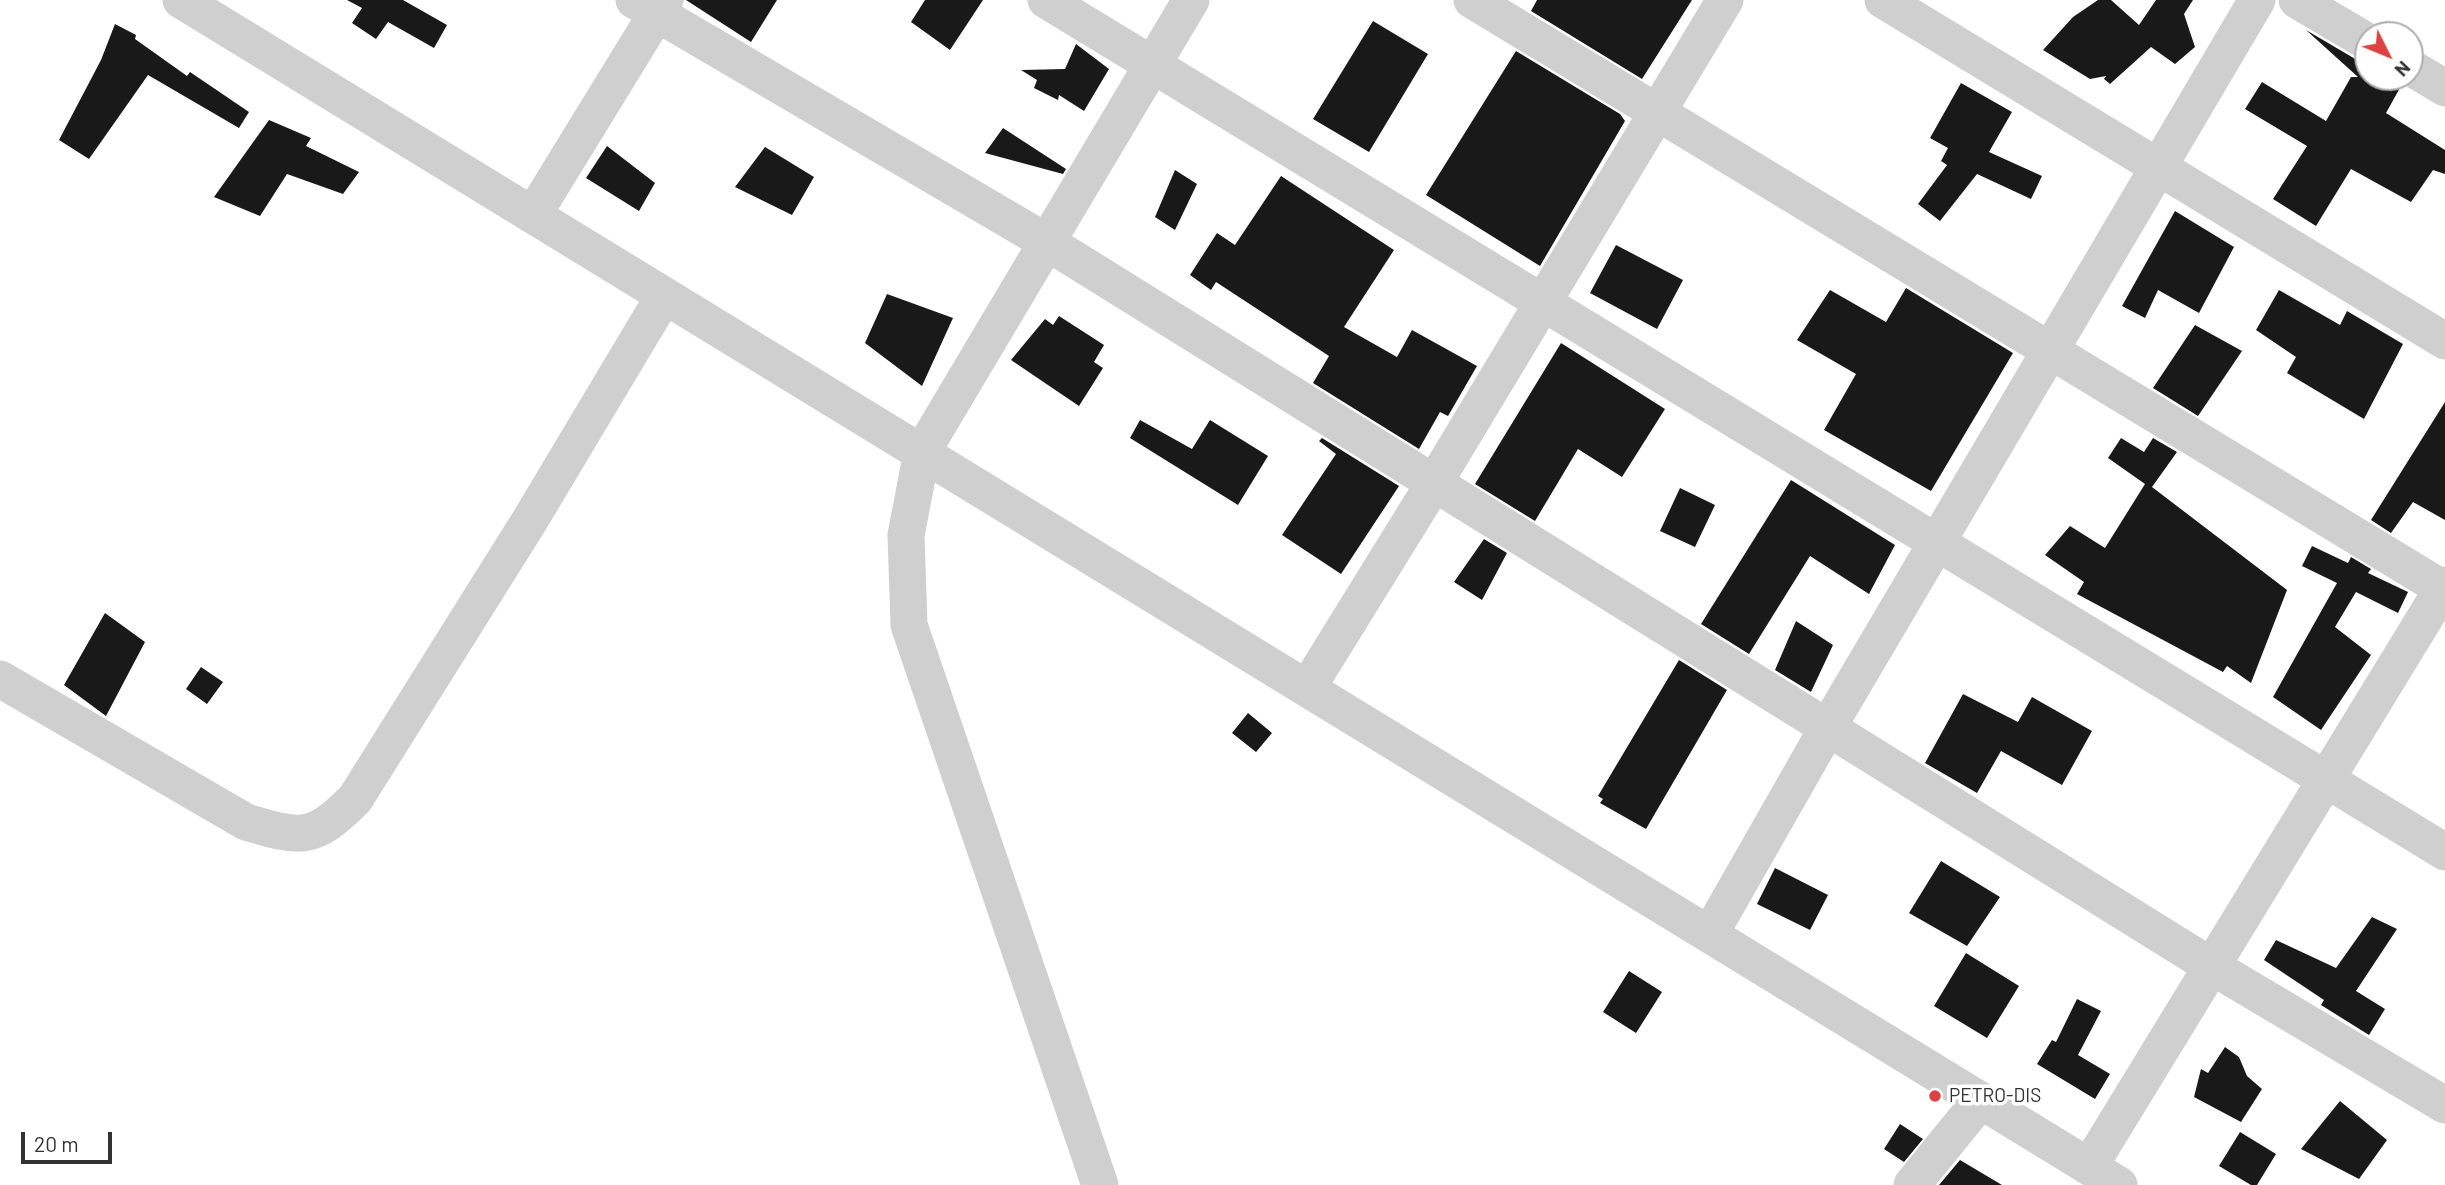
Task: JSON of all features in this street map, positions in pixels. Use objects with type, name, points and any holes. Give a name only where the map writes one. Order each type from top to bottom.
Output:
[{"type":"street","points":[[181,0],[2104,1176],[2211,966],[2444,588],[1658,111],[1488,4]]},
{"type":"street","points":[[1046,0],[2445,852]]},
{"type":"street","points":[[1100,1185],[909,625],[906,535],[922,452],[1045,241],[1191,0]]},
{"type":"street","points":[[1308,687],[1725,0]]},
{"type":"street","points":[[1883,0],[2445,341]]},
{"type":"street","points":[[1710,934],[1828,727],[2257,0]]},
{"type":"street","points":[[2297,0],[2354,34]]},
{"type":"street","points":[[533,215],[652,5],[1045,241],[1433,485],[2211,966],[2445,1105]]},
{"type":"street","points":[[2424,75],[2445,88]]},
{"type":"street","points":[[0,679],[246,822],[290,834],[312,832],[331,823],[363,788],[530,520],[664,296]]},
{"type":"street","points":[[1912,1185],[1980,1101]]},
{"type":"building","points":[[347,0],[403,0],[447,25],[434,48],[388,22],[376,39],[352,23],[362,8]]},
{"type":"building","points":[[686,0],[777,0],[751,42]]},
{"type":"building","points":[[925,0],[983,0],[950,50],[911,22]]},
{"type":"building","points":[[1537,0],[1692,0],[1642,79],[1531,11]]},
{"type":"building","points":[[2098,0],[2111,0],[2139,25],[2156,0],[2193,0],[2184,14],[2195,47],[2175,64],[2151,47],[2110,84],[2104,79],[2106,76],[2090,79],[2043,50],[2073,17]]},
{"type":"building","points":[[1373,21],[1428,54],[1369,152],[1313,119]]},
{"type":"building","points":[[115,24],[136,35],[135,39],[187,76],[190,72],[249,112],[239,128],[148,75],[89,159],[59,140],[101,60]]},
{"type":"building","points":[[2306,30],[2354,58],[2354,73]]},
{"type":"building","points":[[1076,44],[1109,69],[1084,111],[1059,95],[1058,100],[1034,88],[1037,80],[1021,70],[1065,69]]},
{"type":"building","points":[[1516,51],[1620,114],[1625,121],[1540,266],[1426,195]]},
{"type":"building","points":[[2351,77],[2354,77],[2354,91],[2398,91],[2386,113],[2445,150],[2445,174],[2433,170],[2411,202],[2351,169],[2316,226],[2273,199],[2307,146],[2245,109],[2262,82],[2326,121]]},
{"type":"building","points":[[1961,83],[2012,112],[1989,152],[2042,176],[2031,199],[1977,174],[1940,221],[1918,204],[1947,165],[1941,161],[1948,148],[1930,138]]},
{"type":"building","points":[[269,120],[311,138],[306,146],[359,172],[343,194],[287,174],[260,216],[214,197]]},
{"type":"building","points":[[1003,128],[1066,169],[1063,174],[985,153]]},
{"type":"building","points":[[607,146],[655,183],[639,211],[586,178]]},
{"type":"building","points":[[765,147],[814,177],[792,215],[735,187]]},
{"type":"building","points":[[1175,170],[1197,184],[1175,230],[1155,217]]},
{"type":"building","points":[[1281,176],[1394,250],[1344,327],[1397,357],[1412,330],[1477,366],[1448,416],[1440,412],[1419,449],[1313,383],[1329,356],[1216,282],[1211,290],[1190,275],[1217,233],[1235,245]]},
{"type":"building","points":[[2175,211],[2234,247],[2199,313],[2158,290],[2145,318],[2122,306]]},
{"type":"building","points":[[1616,245],[1683,280],[1657,329],[1590,293]]},
{"type":"building","points":[[1906,288],[2013,353],[1931,491],[1824,430],[1856,374],[1797,340],[1830,290],[1886,322]]},
{"type":"building","points":[[2279,290],[2340,325],[2347,311],[2403,344],[2364,419],[2287,373],[2296,357],[2256,330]]},
{"type":"building","points":[[887,294],[953,318],[922,386],[865,343]]},
{"type":"building","points":[[1059,316],[1104,345],[1094,362],[1103,368],[1079,406],[1011,360],[1045,319],[1053,325]]},
{"type":"building","points":[[2195,325],[2242,351],[2198,416],[2153,388]]},
{"type":"building","points":[[1561,343],[1665,409],[1622,477],[1578,449],[1535,521],[1475,484]]},
{"type":"building","points":[[2445,402],[2445,520],[2413,502],[2391,533],[2371,520]]},
{"type":"building","points":[[1140,420],[1192,449],[1210,420],[1268,456],[1238,505],[1130,438]]},
{"type":"building","points":[[1322,438],[1399,486],[1341,574],[1282,535],[1336,454],[1319,441]]},
{"type":"building","points":[[2121,438],[2144,452],[2153,438],[2177,452],[2152,487],[2287,590],[2251,683],[2227,666],[2223,672],[2077,594],[2084,582],[2045,555],[2070,526],[2105,548],[2145,484],[2108,458]]},
{"type":"building","points":[[1791,480],[1895,545],[1869,594],[1810,556],[1749,654],[1701,624]]},
{"type":"building","points":[[1680,488],[1715,505],[1695,547],[1660,531]]},
{"type":"building","points":[[1484,539],[1507,553],[1482,600],[1454,582]]},
{"type":"building","points":[[2312,546],[2348,563],[2351,557],[2371,569],[2368,573],[2408,592],[2398,613],[2356,592],[2335,627],[2371,655],[2321,730],[2273,697],[2337,583],[2302,566]]},
{"type":"building","points":[[105,613],[145,642],[106,716],[64,685]]},
{"type":"building","points":[[1796,621],[1833,645],[1811,692],[1775,670]]},
{"type":"building","points":[[1679,660],[1727,690],[1646,829],[1600,803],[1603,799],[1598,796]]},
{"type":"building","points":[[201,667],[223,682],[207,704],[186,689]]},
{"type":"building","points":[[1963,694],[2018,722],[2032,697],[2092,731],[2062,785],[2001,751],[1977,793],[1925,763]]},
{"type":"building","points":[[1248,713],[1272,733],[1256,752],[1232,733]]},
{"type":"building","points":[[1941,861],[2000,897],[1967,946],[1909,913]]},
{"type":"building","points":[[1775,868],[1828,895],[1810,930],[1757,904]]},
{"type":"building","points":[[2372,917],[2397,929],[2356,991],[2385,1009],[2369,1035],[2321,1005],[2324,1000],[2264,960],[2276,940],[2336,968]]},
{"type":"building","points":[[1966,953],[2019,986],[1987,1038],[1934,1006]]},
{"type":"building","points":[[1629,971],[1662,992],[1636,1033],[1603,1012]]},
{"type":"building","points":[[2077,999],[2101,1011],[2078,1055],[2110,1074],[2095,1099],[2037,1064],[2052,1040],[2056,1042]]},
{"type":"building","points":[[2225,1047],[2239,1057],[2247,1076],[2262,1089],[2241,1122],[2194,1097],[2201,1069],[2208,1073]]},
{"type":"building","points":[[2340,1101],[2387,1140],[2359,1179],[2301,1149]]},
{"type":"building","points":[[1900,1124],[1923,1139],[1904,1162],[1884,1149]]},
{"type":"building","points":[[2240,1132],[2276,1154],[2257,1185],[2251,1185],[2219,1166]]},
{"type":"building","points":[[1960,1160],[2002,1185],[1939,1185]]},
{"type":"place","name":"PETRO-DIS","points":[[1935,1096]]}]
